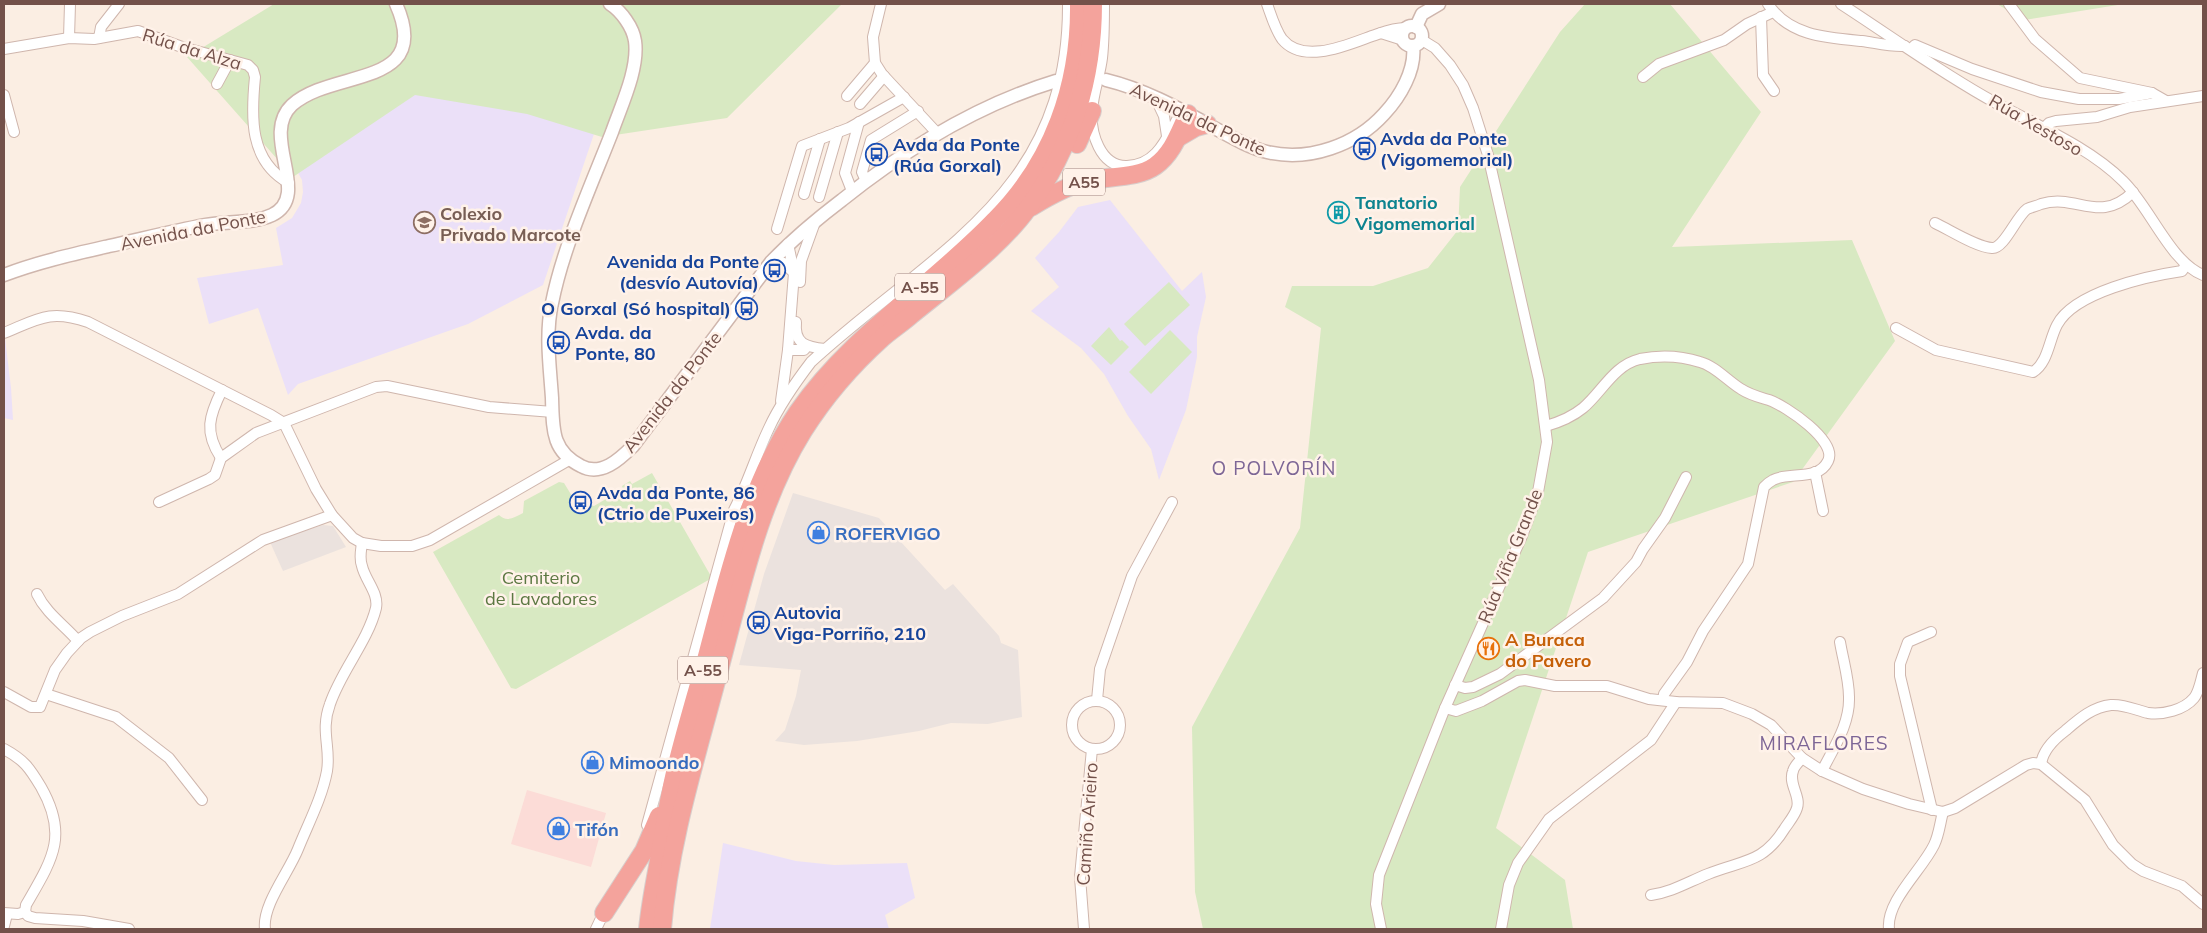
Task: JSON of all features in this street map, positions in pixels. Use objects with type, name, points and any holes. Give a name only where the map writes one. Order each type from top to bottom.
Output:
[{"type":"highway","name":"A-55","points":[[648,929],[673,778],[732,562],[756,494],[769,464],[797,413],[851,349],[876,324],[996,220],[1030,177],[1057,128],[1072,81],[1077,54],[1079,4]]},
{"type":"highway","name":"A-55","points":[[662,929],[677,832],[692,773],[759,529],[773,488],[786,460],[820,405],[857,362],[884,336],[902,324],[986,252],[1028,208],[1056,161],[1071,130],[1084,90],[1091,53],[1093,4]]},
{"type":"highway","points":[[1047,197],[1075,150],[1092,111]]},
{"type":"highway","name":"A55","points":[[1028,208],[1047,197],[1090,180],[1149,169],[1165,156],[1185,112]]},
{"type":"highway","points":[[1173,137],[1207,124]]},
{"type":"highway","points":[[732,562],[735,537],[748,483]]},
{"type":"highway","points":[[600,921],[644,850],[673,778]]},
{"type":"street","points":[[69,38],[70,4]]},
{"type":"street","points":[[99,38],[101,27],[119,4]]},
{"type":"street","name":"Avenida da Ponte","points":[[4,275],[30,265],[189,228],[263,218],[274,214],[283,206],[288,194],[289,183],[280,144],[282,117],[293,105],[309,94],[379,70],[400,55],[405,45],[405,34],[404,24],[396,4]]},
{"type":"street","points":[[4,334],[44,316],[57,315],[88,322],[284,423],[316,489],[332,515],[353,538],[362,543],[412,546],[430,540],[569,460],[560,448],[554,432],[548,340],[551,304],[564,259],[628,89],[635,56],[635,40],[628,24],[617,9],[610,4]]},
{"type":"street","points":[[880,4],[873,37],[875,63],[884,76],[937,133]]},
{"type":"street","points":[[600,921],[612,893],[642,840],[734,510],[748,483],[768,429],[780,407],[811,362],[979,220],[1015,179],[1032,155],[1058,90],[1066,55],[1068,4]]},
{"type":"street","points":[[1104,4],[1102,57],[1092,111],[1094,130],[1103,155],[1117,165],[1133,166],[1151,159],[1173,137],[1155,97]]},
{"type":"street","points":[[1267,4],[1283,40],[1291,48],[1301,52],[1338,47],[1396,28],[1412,36],[1422,14],[1438,4]]},
{"type":"street","name":"Rúa Xestoso","points":[[1841,4],[1959,82],[2044,128],[2109,169],[2133,192],[2186,265],[2203,275]]},
{"type":"street","points":[[2009,4],[2034,39],[2080,78],[2152,93],[2166,101]]},
{"type":"street","points":[[1644,77],[1659,64],[1724,40],[1747,24],[1762,17],[1770,8],[1780,19],[1804,32],[1822,38],[1908,48],[1915,45],[1935,55],[2041,92],[2079,99],[2119,98],[2152,93]]},
{"type":"street","points":[[1762,17],[1763,75],[1774,91]]},
{"type":"street","name":"Rúa da Alza","points":[[4,49],[69,38],[99,38],[138,31],[182,47],[248,66],[253,70],[252,123],[256,146],[265,162],[279,178],[289,183]]},
{"type":"street","name":"Avenida da Ponte","points":[[1106,80],[1131,86],[1155,97],[1252,147],[1267,152],[1294,155],[1334,148],[1360,136],[1376,122],[1389,108],[1408,76],[1413,60],[1412,36]]},
{"type":"street","name":"Rúa Viña Grande","points":[[1381,929],[1376,904],[1379,875],[1445,708],[1530,515],[1538,492],[1545,458],[1546,426],[1539,380],[1504,218],[1488,155],[1473,108],[1463,85],[1436,48],[1412,36]]},
{"type":"street","points":[[217,84],[230,60]]},
{"type":"street","points":[[847,96],[875,63]]},
{"type":"street","points":[[860,104],[884,76]]},
{"type":"street","name":"Avenida da Ponte","points":[[569,460],[584,468],[600,469],[617,462],[633,446],[771,262],[788,244],[866,181],[916,145],[937,133],[1010,98],[1056,81]]},
{"type":"street","points":[[4,96],[14,132]]},
{"type":"street","points":[[777,229],[802,146],[838,132],[904,96]]},
{"type":"street","points":[[2044,128],[2049,123],[2056,121],[2097,117],[2130,107],[2203,96]]},
{"type":"street","points":[[866,181],[862,172],[871,140],[918,111]]},
{"type":"street","points":[[852,192],[845,173],[858,122]]},
{"type":"street","points":[[819,197],[838,132]]},
{"type":"street","points":[[804,194],[820,139]]},
{"type":"street","points":[[1935,223],[1984,246],[1994,248],[2000,245],[2019,217],[2028,208],[2045,203],[2065,203],[2106,208],[2116,205],[2133,192]]},
{"type":"street","points":[[815,221],[802,261],[796,330],[799,341],[807,346],[826,349]]},
{"type":"street","points":[[780,407],[788,350],[794,273],[788,244]]},
{"type":"street","points":[[788,244],[797,252],[802,261]]},
{"type":"street","points":[[771,262],[784,263],[794,273]]},
{"type":"street","points":[[1896,328],[1936,350],[2033,372],[2044,359],[2056,325],[2073,306],[2135,280],[2182,271],[2186,265]]},
{"type":"street","points":[[788,350],[804,350],[807,346]]},
{"type":"street","points":[[1546,426],[1564,421],[1584,408],[1625,365],[1640,360],[1680,356],[1703,362],[1739,389],[1752,396],[1778,404],[1805,422],[1827,444],[1830,451],[1828,461],[1820,470],[1773,480],[1764,487],[1748,564],[1703,631],[1688,662],[1664,694],[1662,700]]},
{"type":"street","points":[[159,502],[215,475],[221,458],[256,433],[376,387],[387,386],[489,407],[552,412]]},
{"type":"street","points":[[221,458],[212,443],[210,429],[214,408],[222,390]]},
{"type":"street","points":[[1815,472],[1823,510]]},
{"type":"street","points":[[1455,685],[1465,688],[1474,687],[1500,674],[1603,598],[1636,562],[1665,518],[1686,477]]},
{"type":"street","points":[[1097,700],[1100,669],[1132,576],[1172,502]]},
{"type":"street","points":[[4,692],[36,708],[43,704],[55,670],[78,641],[90,632],[122,616],[178,594],[263,540],[332,515]]},
{"type":"street","points":[[265,929],[264,924],[269,906],[294,859],[322,787],[328,756],[325,724],[330,704],[359,647],[376,608],[376,599],[360,560],[362,543]]},
{"type":"street","points":[[37,594],[48,612],[62,623],[78,641]]},
{"type":"street","points":[[1889,929],[1889,917],[1895,904],[1935,844],[1938,811],[1900,676],[1900,664],[1908,642],[1931,632]]},
{"type":"street","points":[[1822,770],[1843,730],[1847,715],[1849,696],[1840,642]]},
{"type":"street","points":[[2041,764],[2042,756],[2054,740],[2085,715],[2097,708],[2119,705],[2149,713],[2178,709],[2195,697],[2203,673]]},
{"type":"street","points":[[1445,708],[1456,711],[1482,701],[1518,680],[1555,686],[1607,686],[1628,694],[1676,702],[1723,703],[1752,714],[1771,725],[1802,758],[1822,770],[1863,789],[1938,811],[1955,808],[2026,765],[2033,763],[2041,764],[2085,800],[2113,845],[2132,864],[2143,871],[2182,886],[2203,904]]},
{"type":"street","points":[[46,694],[116,717],[169,758],[202,800]]},
{"type":"street","name":"Camiño Arieiro","points":[[1097,700],[1111,706],[1120,719],[1120,727],[1114,741],[1108,746],[1092,749],[1078,742],[1074,735],[1072,719],[1081,705],[1097,700]]},
{"type":"street","points":[[1501,929],[1509,885],[1518,863],[1549,819],[1651,740],[1676,702]]},
{"type":"street","points":[[4,749],[20,758],[29,766],[50,804],[56,826],[54,851],[26,905],[25,912]]},
{"type":"street","name":"Camiño Arieiro","points":[[1084,929],[1080,877],[1092,749]]},
{"type":"street","points":[[1651,895],[1678,889],[1715,871],[1756,859],[1766,852],[1780,838],[1796,810],[1798,801],[1792,780],[1793,771],[1802,758]]},
{"type":"street","points":[[4,926],[5,914],[25,912]]},
{"type":"street","points":[[25,912],[28,916],[35,918],[83,921],[129,929]]},
{"type":"shaded area","name":"Colexio Privado Marcote","points":[[442,56],[598,122],[543,285],[468,324],[298,384],[288,395],[258,308],[209,324],[197,278],[283,265],[276,228],[292,218],[301,203],[303,192],[302,180],[292,162]]},
{"type":"shaded area","points":[[1110,200],[1182,291],[1202,272],[1206,297],[1197,337],[1197,357],[1186,410],[1159,480],[1151,449],[1128,416],[1104,374],[1081,348],[1031,311],[1059,287],[1035,258],[1059,232],[1078,207]]},
{"type":"shaded area","points":[[5,338],[11,388],[13,420],[4,418]]},
{"type":"shaded area","points":[[793,493],[879,518],[945,590],[953,584],[999,636],[1001,643],[1018,650],[1022,717],[988,724],[951,723],[919,731],[857,741],[804,745],[775,741],[785,730],[796,696],[801,670],[739,665],[764,574]]},
{"type":"shaded area","points":[[323,525],[333,526],[346,547],[283,571],[270,542]]},
{"type":"shaded area","name":"Tifón","points":[[527,790],[606,813],[591,867],[511,844]]},
{"type":"shaded area","points":[[723,843],[796,861],[834,865],[907,863],[915,898],[885,915],[889,929],[710,929]]},
{"type":"green space","points":[[274,4],[842,4],[727,118],[602,137],[527,114],[415,95],[293,177],[187,57]]},
{"type":"green space","points":[[1585,4],[1670,4],[1761,112],[1672,247],[1852,240],[1895,341],[1793,482],[1588,552],[1496,828],[1565,880],[1573,929],[1203,929],[1195,892],[1192,727],[1300,528],[1321,328],[1285,307],[1292,286],[1373,286],[1428,268],[1458,230],[1460,187],[1560,32]]},
{"type":"green space","points":[[1997,4],[2124,4],[2024,20]]},
{"type":"green space","points":[[1169,282],[1190,305],[1145,346],[1124,324]]},
{"type":"green space","points":[[1109,327],[1120,341],[1122,340],[1129,347],[1111,365],[1091,346]]},
{"type":"green space","points":[[1170,330],[1192,352],[1151,394],[1129,372]]},
{"type":"green space","name":"Cemiterio de Lavadores","points":[[652,473],[712,578],[516,689],[511,688],[433,552],[499,515],[508,519],[523,513],[524,501],[559,482],[564,483],[575,501],[594,506],[623,489],[622,486],[630,481],[632,484]]},
{"type":"place","name":"Avda da Ponte (Vigomemorial)","points":[[1364,148]]},
{"type":"place","name":"Avda da Ponte (Rúa Gorxal)","points":[[877,154]]},
{"type":"place","name":"Tanatorio Vigomemorial","points":[[1339,212]]},
{"type":"place","name":"Colexio Privado Marcote","points":[[424,223]]},
{"type":"place","name":"Avenida da Ponte (desvío Autovía)","points":[[775,271]]},
{"type":"place","name":"O Gorxal (Só hospital)","points":[[747,308]]},
{"type":"place","name":"Avda. da Ponte, 80","points":[[559,342]]},
{"type":"place","name":"Avda da Ponte, 86 (Ctrio de Puxeiros)","points":[[581,502]]},
{"type":"place","name":"ROFERVIGO","points":[[819,533]]},
{"type":"place","name":"Autovia Viga-Porriño, 210","points":[[758,622]]},
{"type":"place","name":"A Buraca do Pavero","points":[[1489,649]]},
{"type":"place","name":"Mimoondo","points":[[593,762]]},
{"type":"place","name":"Tifón","points":[[559,829]]},
{"type":"district","name":"O POLVORÍN","points":[[1274,468]]},
{"type":"district","name":"MIRAFLORES","points":[[1824,743]]}]
